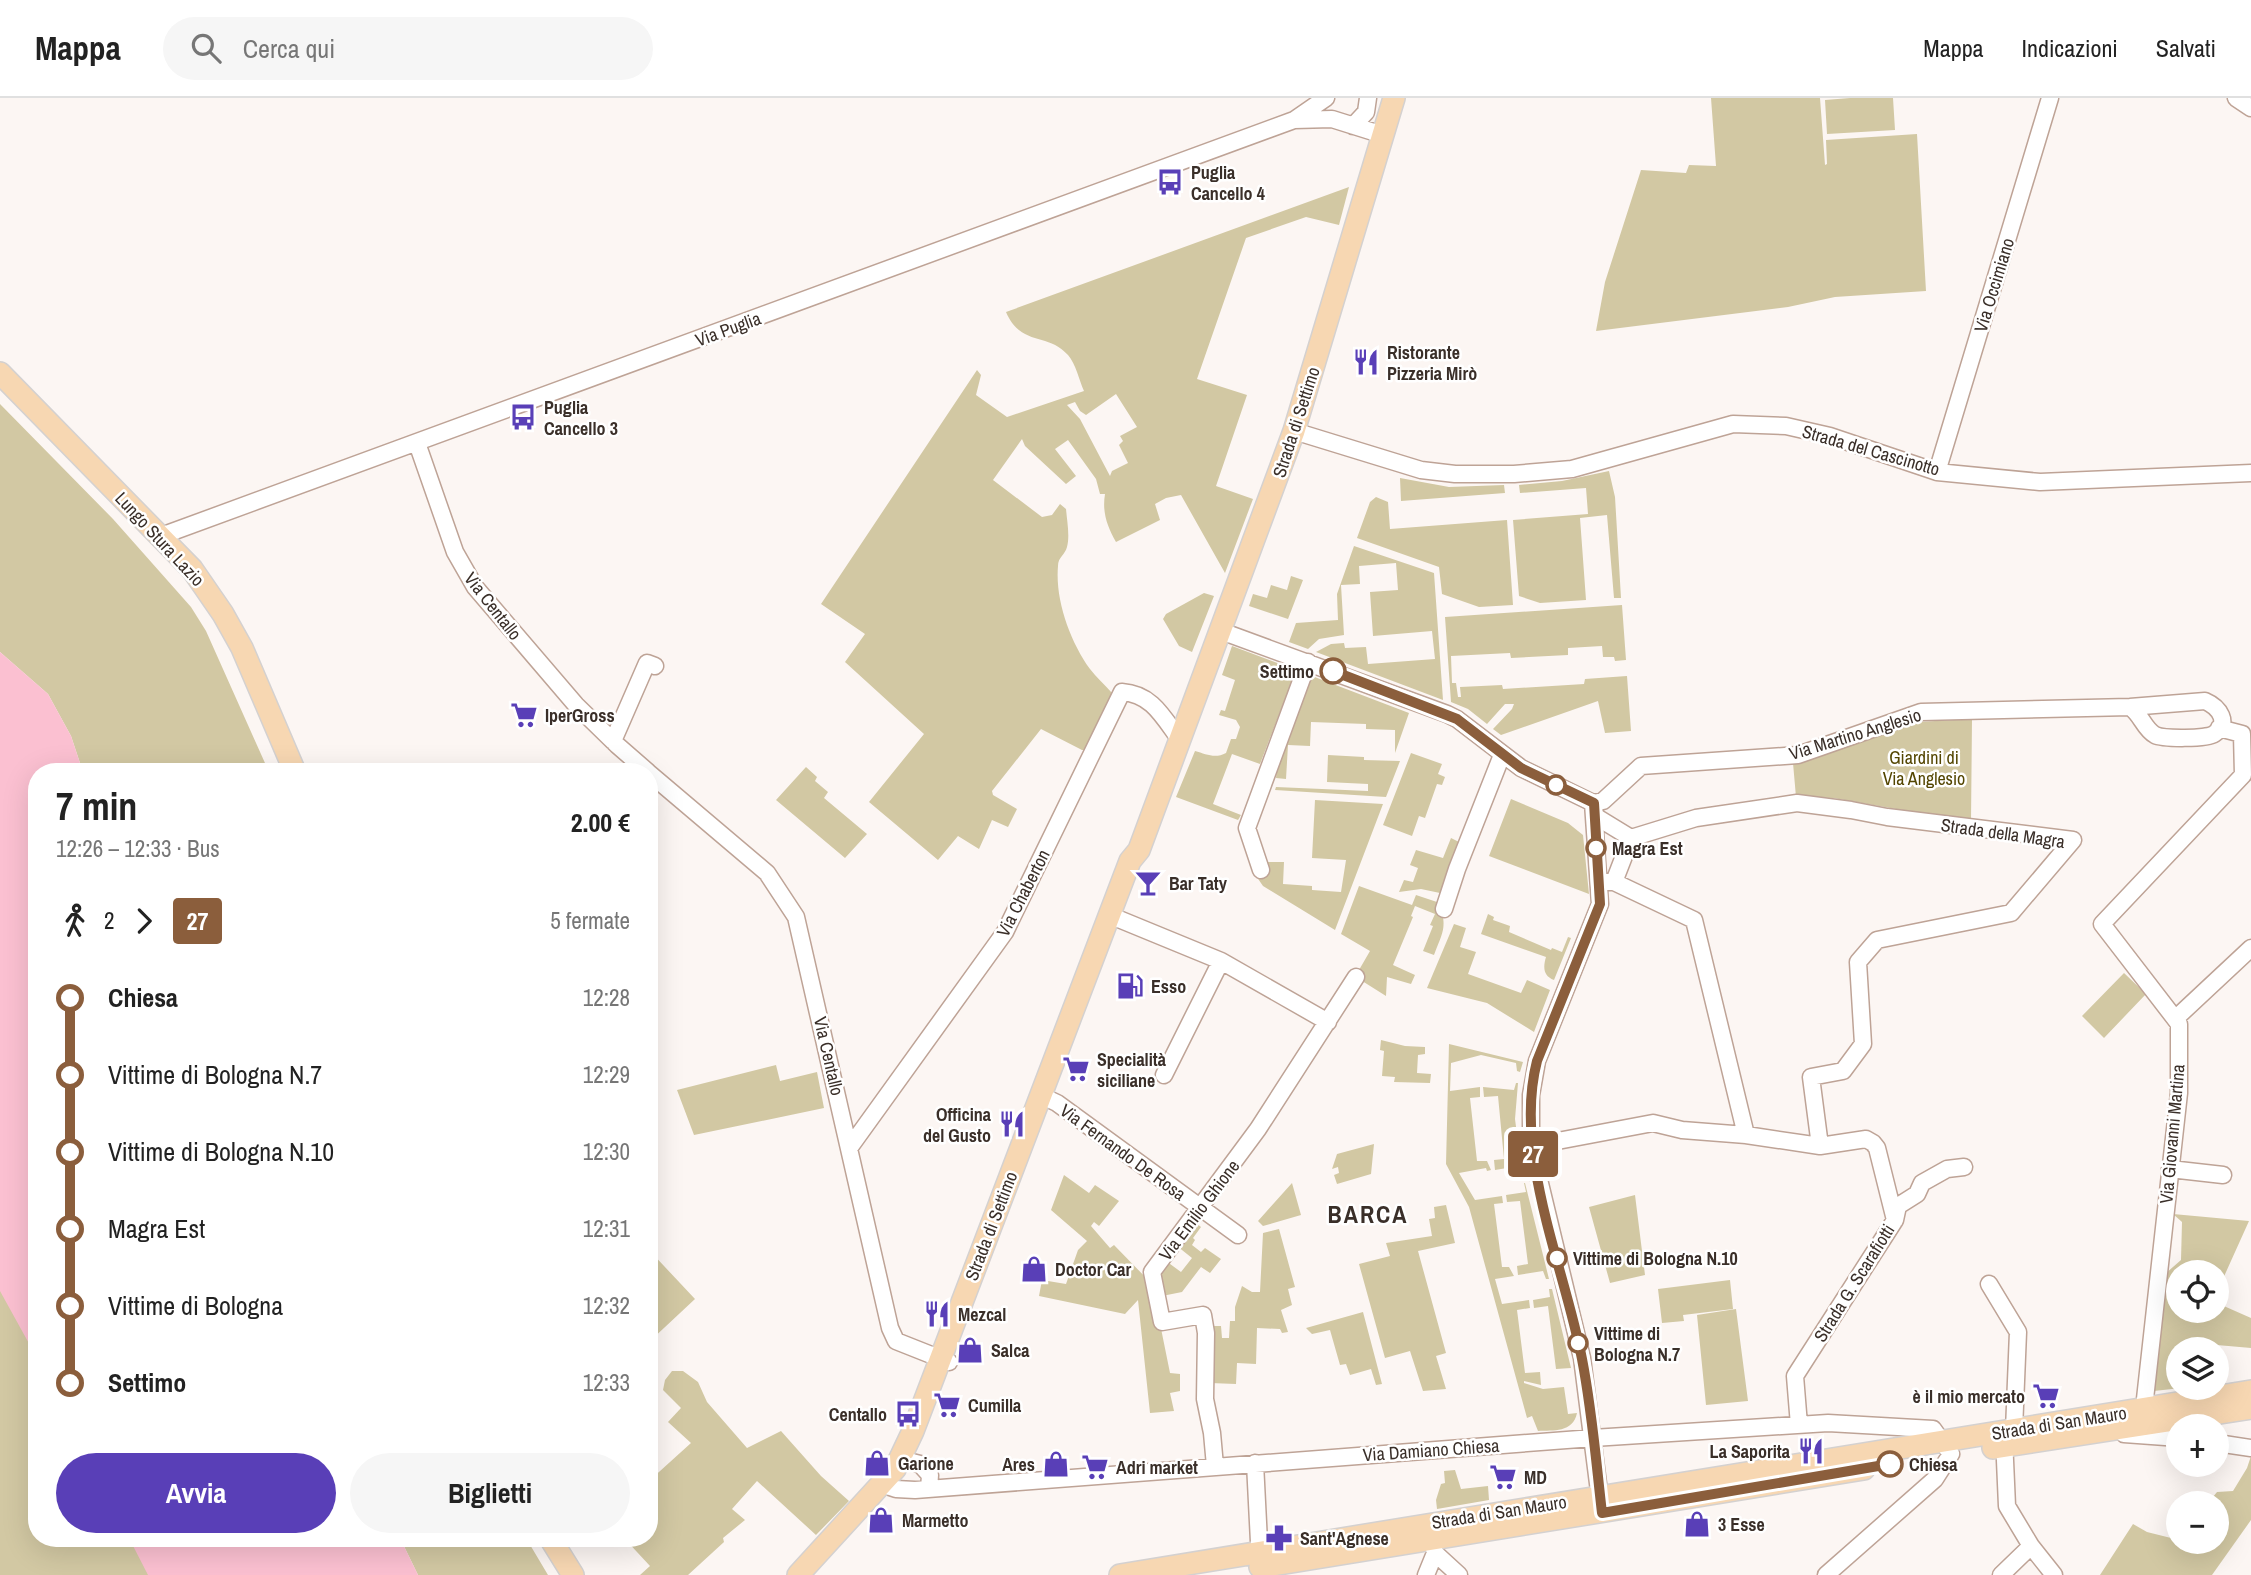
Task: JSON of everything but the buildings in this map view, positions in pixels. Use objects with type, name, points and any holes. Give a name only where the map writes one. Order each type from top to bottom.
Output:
[{"type":"main road","name":"Strada di Settimo","points":[[813,1575],[888,1487],[907,1460],[913,1431],[945,1361],[1114,917],[1130,861],[1139,850],[1294,431],[1394,98]]},
{"type":"main road","name":"Lungo Stura Lazio","points":[[0,373],[189,565],[223,614],[242,648],[291,763]]},
{"type":"main road","name":"Strada di San Mauro","points":[[2007,1436],[2104,1432],[2143,1418],[2251,1391]]},
{"type":"main road","name":"Strada di San Mauro","points":[[1210,1575],[1942,1442],[2251,1408]]},
{"type":"main road","name":"Strada di Settimo","points":[[797,1575],[888,1487]]},
{"type":"main road","name":"Strada di San Mauro","points":[[1120,1575],[1268,1564],[1433,1546],[1601,1504]]},
{"type":"main road","points":[[556,1547],[573,1575]]},
{"type":"street","name":"Via Puglia","points":[[161,536],[1294,120],[1326,98]]},
{"type":"street","points":[[1353,126],[1366,112],[1368,98]]},
{"type":"street","name":"Via Occimiano","points":[[1937,472],[2050,98]]},
{"type":"street","points":[[2236,98],[2251,108]]},
{"type":"street","name":"Via Puglia","points":[[1294,120],[1332,119],[1383,135]]},
{"type":"street","name":"Strada del Cascinotto","points":[[1294,431],[1421,470],[1481,474],[1572,469],[1734,424],[1786,426],[1830,436],[1937,472],[2040,482],[2251,474]]},
{"type":"street","name":"Via Centallo","points":[[418,443],[455,552],[475,587],[569,696],[639,763]]},
{"type":"street","points":[[1221,631],[1457,719],[1521,768],[1594,809],[1631,838],[1607,882],[1540,1052],[1532,1079],[1531,1146],[1582,1358],[1601,1504]]},
{"type":"street","points":[[1261,870],[1247,828],[1308,662]]},
{"type":"street","points":[[613,741],[647,663],[655,666]]},
{"type":"street","name":"Via Chaberton","points":[[850,1147],[1005,932],[1122,692],[1151,701],[1180,740]]},
{"type":"street","name":"Via Martino Anglesio","points":[[1594,809],[1641,766],[1798,755],[1921,712],[2130,707],[2205,701],[2215,705],[2221,712],[2220,728]]},
{"type":"street","points":[[2130,707],[2138,712],[2151,732],[2158,737],[2206,737],[2220,728],[2242,734],[2243,775],[2102,924],[2175,1019],[2251,948]]},
{"type":"street","points":[[1444,909],[1453,879],[1502,755]]},
{"type":"street","name":"Via Centallo","points":[[658,780],[767,873],[796,917],[893,1334],[896,1341],[945,1361]]},
{"type":"street","name":"Strada della Magra","points":[[1631,838],[1696,818],[1797,803],[2073,841],[2011,913],[1877,940],[1858,962],[1863,1044],[1843,1071],[1811,1077],[1820,1146]]},
{"type":"street","points":[[1594,809],[1607,882]]},
{"type":"street","points":[[1607,882],[1694,920],[1746,1135]]},
{"type":"street","points":[[1114,917],[1221,961],[1328,1022]]},
{"type":"street","points":[[1164,1075],[1221,961]]},
{"type":"street","name":"Via Emilio Ghione","points":[[1215,1466],[1205,1399],[1206,1334],[1203,1315],[1162,1322],[1152,1272],[1258,1129],[1356,977]]},
{"type":"street","name":"Via Giovanni Martina","points":[[2143,1418],[2179,1093],[2179,1024],[2175,1019]]},
{"type":"street","name":"Via Fernando De Rosa","points":[[1045,1097],[1238,1235]]},
{"type":"street","name":"Strada G. Scarafiotti","points":[[1531,1146],[1629,1120],[1682,1130],[1746,1135],[1820,1146],[1866,1139],[1873,1143],[1877,1148],[1895,1220],[1795,1376],[1799,1425]]},
{"type":"street","points":[[1895,1220],[1898,1206],[1917,1194],[1922,1183],[1947,1169],[1964,1167]]},
{"type":"street","points":[[2170,1169],[2223,1175]]},
{"type":"street","points":[[1989,1284],[2018,1332],[2007,1436],[2007,1506],[2031,1546],[2054,1575]]},
{"type":"street","name":"Via Damiano Chiesa","points":[[888,1487],[929,1489],[1593,1438],[1828,1423],[1942,1442]]},
{"type":"street","points":[[2104,1432],[2166,1437]]},
{"type":"street","points":[[1826,1575],[1935,1479],[1942,1442]]},
{"type":"street","points":[[2229,1445],[2251,1448]]},
{"type":"street","points":[[907,1460],[923,1465],[930,1475],[929,1489]]},
{"type":"street","points":[[1255,1463],[1268,1564]]},
{"type":"street","points":[[1426,1575],[1433,1546]]},
{"type":"street","points":[[1433,1546],[1459,1575]]},
{"type":"street","points":[[2001,1575],[2031,1546]]},
{"type":"green space","points":[[1711,98],[1820,98],[1825,165],[1826,140],[1917,134],[1926,291],[1835,297],[1788,307],[1596,331],[1605,282],[1641,170],[1686,173],[1689,165],[1716,166]]},
{"type":"green space","points":[[1893,98],[1895,130],[1827,134],[1825,100]]},
{"type":"green space","points":[[1349,187],[1339,225],[1306,217],[1246,238],[1197,379],[1247,395],[1216,486],[1253,499],[1225,573],[1181,495],[1155,504],[1160,520],[1116,542],[1106,519],[1105,494],[1100,494],[1096,479],[1068,440],[1055,449],[1076,476],[1066,484],[1025,446],[1022,439],[993,480],[1042,517],[1052,515],[1060,504],[1066,509],[1068,543],[1058,566],[1059,592],[1065,620],[1090,669],[1112,693],[1111,701],[1087,750],[1041,729],[992,791],[993,795],[1017,809],[1008,827],[992,820],[979,849],[958,836],[938,860],[869,802],[924,734],[845,662],[865,634],[821,604],[977,370],[981,375],[976,395],[1007,417],[1084,391],[1068,355],[1060,348],[1019,330],[1006,312]],"holes":[[[1116,394],[1137,427],[1120,436],[1123,441],[1119,445],[1128,463],[1112,471],[1110,476],[1080,419],[1067,405],[1075,402],[1086,415]]]},
{"type":"green space","points":[[0,404],[113,519],[191,607],[206,631],[265,763],[80,763],[71,736],[48,694],[0,652]]},
{"type":"green space","points":[[1609,471],[1615,497],[1621,598],[1614,598],[1607,515],[1580,518],[1586,600],[1540,603],[1519,596],[1513,520],[1588,514],[1586,488],[1520,493],[1519,485],[1562,481]]},
{"type":"green space","points":[[1400,478],[1449,487],[1504,485],[1505,493],[1401,501]]},
{"type":"green space","points":[[1376,497],[1388,502],[1390,529],[1507,520],[1513,605],[1479,607],[1442,594],[1439,567],[1357,538],[1370,502]]},
{"type":"green space","points":[[1354,546],[1434,573],[1443,700],[1316,652],[1331,644],[1344,643],[1345,648],[1366,647],[1368,664],[1435,659],[1432,631],[1373,636],[1370,592],[1398,590],[1396,563],[1359,566],[1360,584],[1341,585],[1344,635],[1319,639],[1308,649],[1289,642],[1296,623],[1338,620],[1337,594]]},
{"type":"green space","points":[[1291,576],[1303,580],[1288,619],[1249,606],[1253,594],[1267,598],[1271,585],[1287,590]]},
{"type":"green space","points":[[1204,593],[1214,596],[1192,652],[1179,646],[1163,619],[1166,614]]},
{"type":"green space","points":[[1622,605],[1626,660],[1615,661],[1614,657],[1603,657],[1602,646],[1568,648],[1568,655],[1511,658],[1510,653],[1451,656],[1452,683],[1456,683],[1458,697],[1461,697],[1460,687],[1502,685],[1503,689],[1584,684],[1585,679],[1627,676],[1631,731],[1605,733],[1598,701],[1501,735],[1493,729],[1514,704],[1505,704],[1487,724],[1468,709],[1451,702],[1445,617]]},
{"type":"green space","points":[[1232,646],[1296,670],[1260,764],[1232,754],[1213,804],[1241,815],[1238,820],[1176,797],[1195,751],[1222,755],[1226,753],[1231,739],[1236,739],[1240,727],[1236,720],[1219,715],[1221,710],[1225,711],[1235,680],[1222,675]]},
{"type":"green space","points":[[1312,676],[1409,713],[1395,753],[1395,730],[1366,729],[1366,724],[1311,722],[1310,746],[1288,745],[1286,779],[1276,778],[1277,767]]},
{"type":"green space","name":"Giardini di Via Anglesio","points":[[1972,719],[1971,822],[1833,798],[1796,797],[1793,763],[1917,722]]},
{"type":"green space","points":[[1411,753],[1442,764],[1438,774],[1445,777],[1442,785],[1437,784],[1425,818],[1419,816],[1412,836],[1383,825]]},
{"type":"green space","points":[[1328,755],[1400,761],[1386,797],[1275,790],[1276,787],[1368,791],[1368,784],[1327,782]]},
{"type":"green space","points":[[806,767],[817,777],[815,781],[828,792],[824,798],[867,834],[845,858],[776,800]]},
{"type":"green space","points":[[1511,799],[1568,823],[1583,835],[1589,894],[1489,856]]},
{"type":"green space","points":[[1315,800],[1383,804],[1335,930],[1263,886],[1254,873],[1268,867],[1268,862],[1284,862],[1283,884],[1341,892],[1346,860],[1312,858]]},
{"type":"green space","points":[[1451,838],[1459,842],[1440,893],[1421,889],[1399,892],[1404,880],[1413,882],[1418,868],[1410,865],[1416,850],[1443,858]]},
{"type":"green space","points":[[1359,886],[1412,905],[1416,895],[1440,903],[1443,930],[1434,955],[1423,951],[1435,914],[1415,906],[1393,965],[1415,975],[1411,984],[1387,977],[1386,996],[1359,979],[1359,970],[1370,951],[1341,934]]},
{"type":"green space","points":[[1488,914],[1494,917],[1493,920],[1510,926],[1509,932],[1551,950],[1552,948],[1562,952],[1568,937],[1571,938],[1554,980],[1545,971],[1546,957],[1481,934]]},
{"type":"green space","points":[[1454,924],[1466,928],[1460,947],[1476,952],[1468,974],[1521,993],[1527,980],[1550,990],[1534,1032],[1487,1003],[1427,988]]},
{"type":"green space","points":[[2124,973],[2146,994],[2104,1038],[2082,1016]]},
{"type":"green space","points":[[1381,1040],[1405,1046],[1425,1047],[1425,1054],[1418,1055],[1417,1073],[1431,1074],[1430,1083],[1394,1082],[1395,1077],[1382,1076],[1384,1051],[1380,1050]]},
{"type":"green space","points":[[1449,1044],[1523,1062],[1520,1072],[1517,1071],[1516,1063],[1481,1055],[1451,1063],[1450,1091],[1480,1087],[1480,1097],[1470,1098],[1477,1161],[1487,1161],[1491,1170],[1487,1171],[1486,1168],[1459,1173],[1475,1200],[1502,1196],[1503,1203],[1494,1204],[1502,1267],[1509,1267],[1514,1276],[1495,1279],[1502,1304],[1529,1300],[1530,1308],[1517,1310],[1525,1373],[1540,1372],[1541,1385],[1524,1383],[1543,1389],[1564,1387],[1568,1414],[1577,1413],[1571,1424],[1562,1429],[1538,1431],[1532,1416],[1527,1418],[1469,1207],[1446,1164]]},
{"type":"green space","points":[[776,1065],[780,1081],[817,1072],[824,1108],[694,1135],[677,1090]]},
{"type":"green space","points":[[1516,1083],[1515,1119],[1522,1173],[1519,1166],[1495,1170],[1494,1160],[1504,1159],[1498,1096],[1484,1097],[1483,1087],[1514,1090]]},
{"type":"green space","points":[[0,1085],[28,1108],[28,1547],[209,1547],[213,1575],[0,1575]]},
{"type":"green space","points":[[1374,1144],[1371,1174],[1337,1184],[1334,1175],[1339,1173],[1338,1167],[1332,1169],[1337,1154]]},
{"type":"green space","points":[[1064,1175],[1089,1193],[1095,1185],[1119,1201],[1099,1226],[1094,1222],[1091,1226],[1110,1248],[1114,1245],[1152,1284],[1170,1373],[1180,1374],[1180,1391],[1170,1393],[1174,1411],[1150,1413],[1138,1300],[1125,1314],[1039,1296],[1042,1280],[1066,1284],[1078,1250],[1087,1241],[1051,1210]]},
{"type":"green space","points":[[1292,1183],[1301,1215],[1263,1226],[1258,1221]]},
{"type":"green space","points":[[1524,1183],[1549,1279],[1546,1279],[1543,1271],[1518,1275],[1517,1266],[1528,1264],[1520,1201],[1507,1202],[1506,1195],[1526,1192]]},
{"type":"green space","points":[[1635,1195],[1645,1275],[1610,1283],[1589,1207]]},
{"type":"green space","points":[[1446,1205],[1455,1243],[1418,1251],[1446,1353],[1436,1356],[1446,1389],[1423,1391],[1410,1351],[1385,1358],[1359,1264],[1390,1256],[1386,1243],[1432,1236],[1429,1219],[1435,1218],[1434,1207]]},
{"type":"green space","points":[[2173,1214],[2249,1221],[2229,1265],[2229,1260],[2181,1260],[2182,1222]]},
{"type":"green space","points":[[1196,1223],[1201,1227],[1193,1238],[1195,1240],[1192,1245],[1201,1252],[1205,1248],[1221,1259],[1210,1273],[1201,1267],[1182,1292],[1162,1296],[1157,1273],[1166,1261],[1181,1272],[1192,1258],[1177,1246]]},
{"type":"green space","points":[[1279,1229],[1295,1287],[1288,1289],[1292,1305],[1281,1310],[1288,1332],[1257,1328],[1256,1364],[1237,1363],[1236,1384],[1210,1383],[1211,1326],[1221,1326],[1222,1338],[1229,1338],[1230,1321],[1235,1321],[1235,1307],[1242,1286],[1252,1292],[1260,1292],[1263,1233]]},
{"type":"green space","points":[[658,1260],[695,1299],[658,1334]]},
{"type":"green space","points":[[2165,1274],[2166,1323],[2229,1323],[2229,1308],[2251,1318],[2251,1348],[2229,1346],[2229,1337],[2166,1337],[2166,1390],[2154,1391]]},
{"type":"green space","points":[[1730,1280],[1733,1309],[1683,1315],[1684,1321],[1662,1323],[1658,1289]]},
{"type":"green space","points":[[1549,1289],[1552,1289],[1571,1368],[1556,1369],[1548,1306],[1534,1308],[1533,1300],[1550,1297]]},
{"type":"green space","points":[[1736,1309],[1748,1401],[1706,1405],[1697,1315]]},
{"type":"green space","points":[[1363,1312],[1382,1384],[1376,1385],[1371,1369],[1350,1375],[1346,1364],[1340,1365],[1330,1330],[1312,1334],[1306,1328]]},
{"type":"green space","points":[[672,1371],[683,1371],[698,1382],[707,1402],[747,1448],[781,1431],[821,1476],[849,1501],[816,1535],[757,1481],[732,1509],[745,1520],[723,1538],[724,1542],[688,1575],[640,1575],[650,1566],[632,1547],[658,1547],[658,1473],[691,1443],[668,1422],[681,1408],[663,1390],[665,1380]]},
{"type":"green space","points":[[2251,1456],[2251,1520],[2229,1551],[2229,1491],[2233,1491]]},
{"type":"green space","points":[[1455,1470],[1461,1489],[1488,1486],[1489,1500],[1437,1509],[1436,1500],[1441,1484],[1445,1483],[1444,1471]]},
{"type":"green space","points":[[2133,1524],[2147,1532],[2166,1537],[2166,1554],[2227,1554],[2212,1575],[2100,1575]]},
{"type":"green space","points":[[404,1547],[531,1547],[548,1575],[418,1575]]},
{"type":"shaded area","points":[[0,652],[48,694],[71,736],[80,763],[28,763],[28,1342],[0,1291]]},
{"type":"shaded area","points":[[134,1547],[404,1547],[418,1575],[148,1575]]},
{"type":"bus line","name":"27","points":[[1333,671],[1457,719],[1521,768],[1594,803],[1600,904],[1537,1061],[1532,1079],[1530,1127],[1531,1146],[1545,1209],[1582,1358],[1602,1513],[1890,1464]]},
{"type":"place","name":"Puglia Cancello 4","points":[[1170,182]]},
{"type":"place","name":"Ristorante Pizzeria Mirò","points":[[1366,362]]},
{"type":"place","name":"Puglia Cancello 3","points":[[523,417]]},
{"type":"place","name":"Settimo","points":[[1333,671]]},
{"type":"place","name":"IperGross","points":[[524,715]]},
{"type":"place","name":"Magra Est","points":[[1596,848]]},
{"type":"place","name":"Bar Taty","points":[[1148,883]]},
{"type":"place","name":"Esso","points":[[1130,986]]},
{"type":"place","name":"Specialità siciliane","points":[[1076,1069]]},
{"type":"place","name":"Officina del Gusto","points":[[1012,1124]]},
{"type":"place","name":"Vittime di Bologna N.10","points":[[1557,1258]]},
{"type":"place","name":"Doctor Car","points":[[1034,1269]]},
{"type":"place","name":"Mezcal","points":[[937,1314]]},
{"type":"place","name":"Vittime di Bologna N.7","points":[[1578,1343]]},
{"type":"place","name":"Salca","points":[[970,1350]]},
{"type":"place","name":"è il mio mercato","points":[[2046,1396]]},
{"type":"place","name":"Cumilla","points":[[947,1405]]},
{"type":"place","name":"Centallo","points":[[908,1414]]},
{"type":"place","name":"La Saporita","points":[[1811,1451]]},
{"type":"place","name":"Garione","points":[[877,1463]]},
{"type":"place","name":"Ares","points":[[1056,1464]]},
{"type":"place","name":"Chiesa","points":[[1890,1464]]},
{"type":"place","name":"Adri market","points":[[1095,1467]]},
{"type":"place","name":"MD","points":[[1503,1477]]},
{"type":"place","name":"Marmetto","points":[[881,1520]]},
{"type":"place","name":"3 Esse","points":[[1697,1524]]},
{"type":"place","name":"Sant'Agnese","points":[[1279,1538]]},
{"type":"district","name":"BARCA","points":[[1368,1214]]}]
